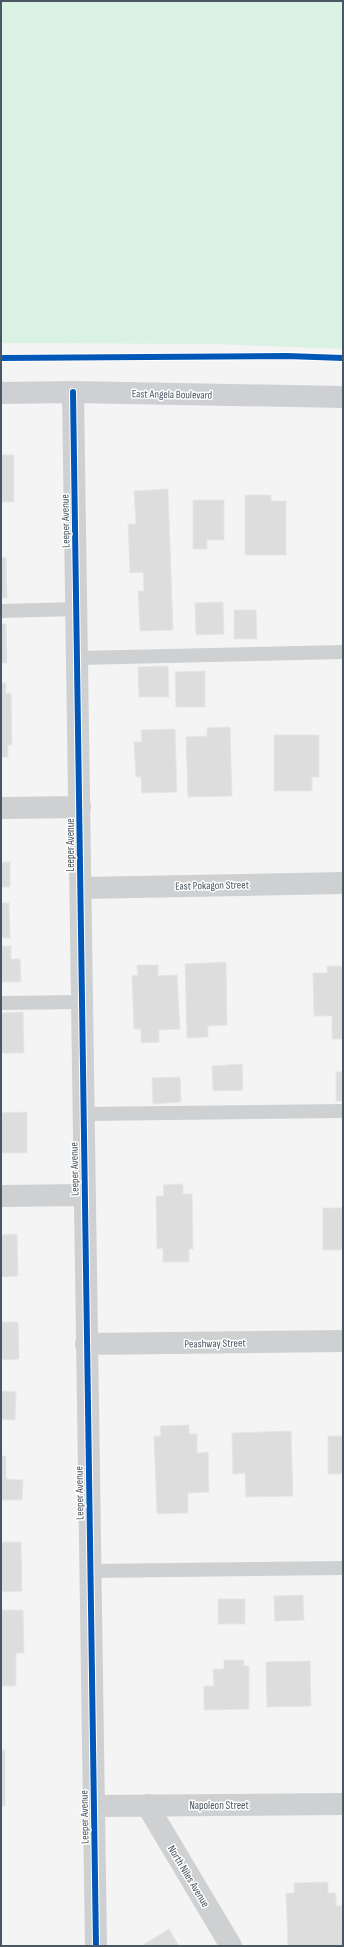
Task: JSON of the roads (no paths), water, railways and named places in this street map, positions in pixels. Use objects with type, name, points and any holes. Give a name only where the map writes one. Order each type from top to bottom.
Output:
[{"type":"main road","name":"East Angela Boulevard","points":[[1,393],[73,392],[343,397]]},
{"type":"street","name":"Leeper Avenue","points":[[73,392],[96,1946]]},
{"type":"street","points":[[1,808],[80,807]]},
{"type":"street","name":"East Pokagon Street","points":[[80,888],[343,882]]},
{"type":"street","points":[[1,1196],[85,1195]]},
{"type":"street","name":"Peashway Street","points":[[86,1344],[343,1341]]},
{"type":"street","name":"Napoleon Street","points":[[94,1806],[343,1804]]},
{"type":"street","name":"North Niles Avenue","points":[[148,1805],[231,1946]]},
{"type":"lane","points":[[1,611],[77,609]]},
{"type":"lane","points":[[78,658],[147,655],[343,652]]},
{"type":"lane","points":[[1,1003],[82,1002]]},
{"type":"lane","points":[[84,1114],[343,1111]]},
{"type":"lane","points":[[90,1571],[343,1568]]}]
